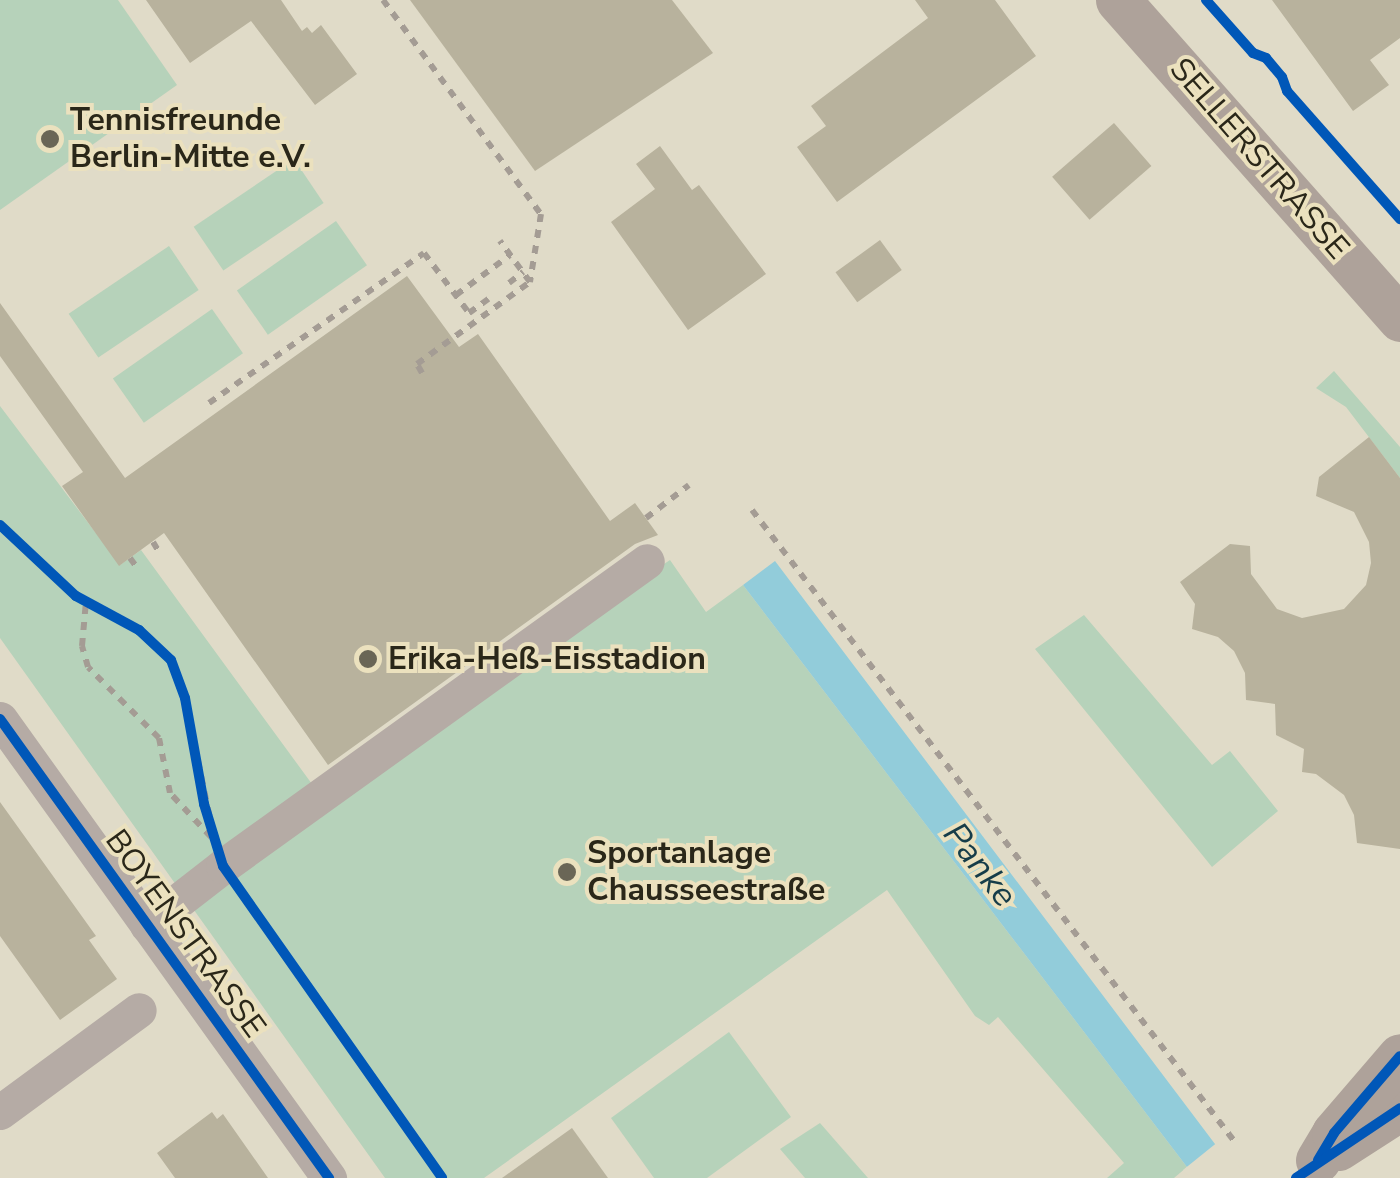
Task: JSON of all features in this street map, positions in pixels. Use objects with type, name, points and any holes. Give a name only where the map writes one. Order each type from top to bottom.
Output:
[{"type":"main road","name":"SELLERSTRASSE","points":[[1118,0],[1400,319]]},
{"type":"main road","points":[[1307,1169],[1400,1056]]},
{"type":"main road","points":[[1307,1169],[1400,1108]]},
{"type":"street","points":[[148,925],[219,853],[647,561]]},
{"type":"street","name":"BOYENSTRASSE","points":[[0,718],[329,1178]]},
{"type":"street","points":[[0,1112],[139,1010]]},
{"type":"path","points":[[383,0],[541,214],[530,282],[417,364],[422,373]]},
{"type":"path","points":[[500,241],[530,282]]},
{"type":"path","points":[[208,402],[424,253],[475,322]]},
{"type":"path","points":[[456,295],[510,255]]},
{"type":"path","points":[[509,283],[523,272]]},
{"type":"path","points":[[469,313],[488,298]]},
{"type":"path","points":[[646,518],[689,486]]},
{"type":"path","points":[[752,510],[1234,1140]]},
{"type":"path","points":[[152,542],[160,552]]},
{"type":"path","points":[[130,558],[138,569]]},
{"type":"path","points":[[219,853],[186,698],[171,660],[140,630],[86,601],[82,646],[88,667],[159,738],[170,793],[219,853],[442,1178]]},
{"type":"green space","name":"Tennisfreunde Berlin-Mitte e.V.","points":[[0,0],[118,0],[177,85],[0,210]]},
{"type":"green space","points":[[294,159],[324,203],[223,271],[194,227]]},
{"type":"green space","points":[[336,221],[367,265],[268,335],[237,290]]},
{"type":"green space","points":[[169,246],[199,290],[98,358],[69,314]]},
{"type":"green space","points":[[212,309],[243,353],[144,423],[113,378]]},
{"type":"green space","points":[[1334,371],[1400,447],[1400,478],[1346,407],[1316,388]]},
{"type":"green space","points":[[0,406],[120,565],[141,550],[320,795],[670,560],[706,612],[743,585],[1187,1167],[1174,1178],[1107,1178],[1124,1163],[998,1017],[989,1025],[975,1016],[887,890],[484,1178],[385,1178],[0,638]]},
{"type":"green space","points":[[1084,615],[1212,765],[1230,751],[1278,811],[1212,867],[1035,649]]},
{"type":"green space","points":[[729,1032],[791,1117],[707,1178],[654,1178],[611,1118]]},
{"type":"green space","points":[[820,1123],[868,1178],[805,1178],[780,1149]]},
{"type":"water","name":"Panke","points":[[775,561],[1243,1178],[1187,1167],[743,585]]},
{"type":"pier","points":[[1219,1141],[1248,1178],[1190,1178],[1183,1170]]},
{"type":"building","points":[[146,0],[281,0],[302,31],[307,27],[312,33],[321,25],[357,74],[315,105],[251,21],[190,63]]},
{"type":"building","points":[[410,0],[672,0],[713,53],[535,171]]},
{"type":"building","points":[[915,0],[995,0],[1036,56],[837,202],[797,147],[826,126],[811,106],[928,18]]},
{"type":"building","points":[[1272,0],[1400,0],[1400,38],[1370,60],[1389,85],[1353,111]]},
{"type":"building","points":[[1114,123],[1151,166],[1090,220],[1052,177]]},
{"type":"building","points":[[660,146],[692,190],[699,185],[766,274],[688,330],[611,222],[655,189],[636,164]]},
{"type":"building","points":[[880,240],[902,270],[857,302],[836,272]]},
{"type":"building","name":"Erika-Heß-Eisstadion","points":[[407,276],[459,347],[478,334],[610,521],[635,503],[658,535],[635,544],[328,765],[164,533],[119,566],[62,486],[83,472],[0,356],[0,303],[125,478]]},
{"type":"building","points":[[1369,437],[1400,478],[1400,849],[1357,843],[1354,815],[1344,795],[1316,774],[1302,772],[1304,749],[1276,735],[1275,704],[1246,700],[1245,673],[1234,651],[1218,637],[1192,629],[1195,604],[1180,582],[1230,544],[1250,546],[1251,574],[1277,609],[1302,618],[1344,609],[1366,585],[1371,563],[1369,542],[1354,512],[1316,496],[1319,477]]},
{"type":"building","points":[[0,802],[96,936],[89,940],[117,979],[60,1020],[0,936]]},
{"type":"building","points":[[212,1112],[217,1119],[223,1114],[268,1178],[175,1178],[157,1153]]},
{"type":"building","points":[[572,1128],[608,1178],[502,1178]]},
{"type":"cycle path","points":[[1206,0],[1253,53],[1266,58],[1282,77],[1287,91],[1400,219]]},
{"type":"cycle path","points":[[0,525],[76,596],[139,630],[171,660],[185,698],[204,804],[223,866],[442,1178]]},
{"type":"cycle path","points":[[0,719],[329,1178]]},
{"type":"cycle path","points":[[1318,1160],[1334,1133],[1400,1056]]},
{"type":"cycle path","points":[[1296,1178],[1400,1108]]},
{"type":"place","name":"Tennisfreunde Berlin-Mitte e.V.","points":[[50,139]]},
{"type":"place","name":"Erika-Heß-Eisstadion","points":[[368,659]]},
{"type":"place","name":"Sportanlage Chausseestraße","points":[[567,872]]}]
